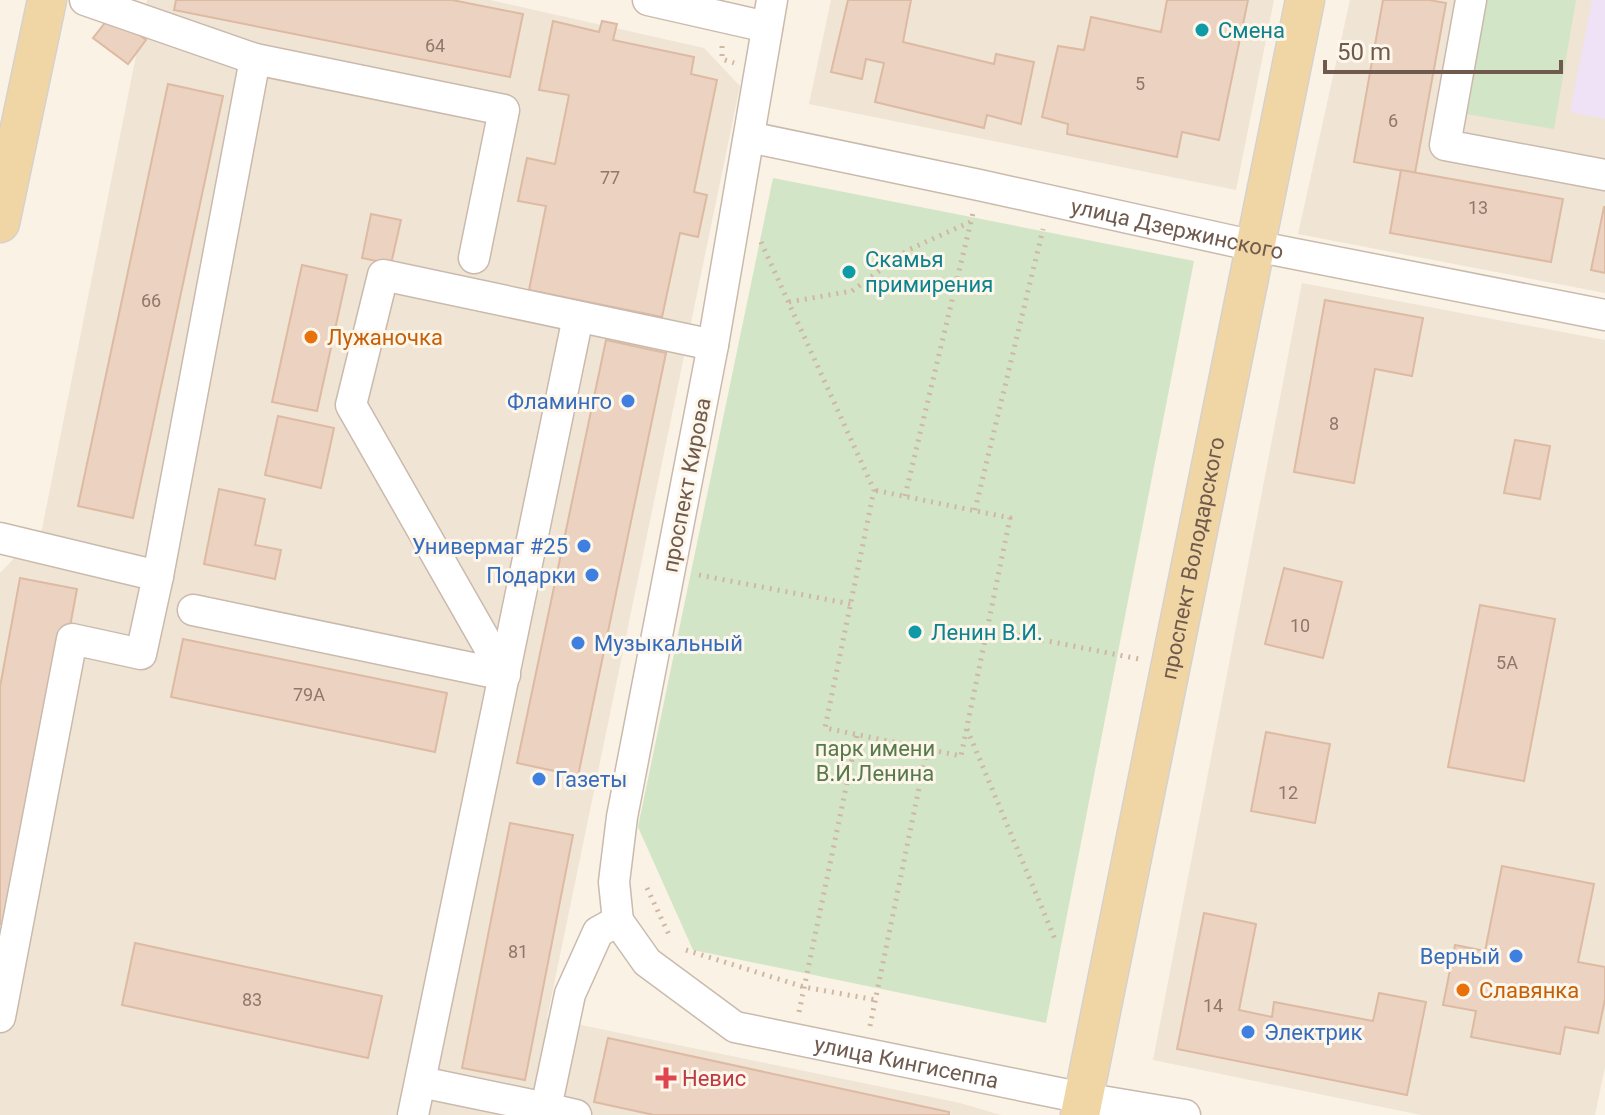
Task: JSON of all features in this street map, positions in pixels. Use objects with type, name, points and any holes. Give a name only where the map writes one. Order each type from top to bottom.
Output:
[{"type":"main road","points":[[0,223],[47,0]]},
{"type":"main road","name":"проспект Володарского","points":[[1082,1107],[1305,0]]},
{"type":"street","points":[[85,0],[255,59],[504,110],[474,258]]},
{"type":"street","points":[[648,0],[770,13]]},
{"type":"street","points":[[1471,0],[1445,145],[1605,175]]},
{"type":"street","name":"проспект Кирова","points":[[647,962],[618,921],[614,882],[622,817],[713,345],[770,13]]},
{"type":"street","points":[[0,1017],[4,975],[72,639],[141,654],[255,59]]},
{"type":"street","name":"улица Дзержинского","points":[[749,137],[1255,246],[1605,315]]},
{"type":"street","points":[[505,675],[351,405],[383,275],[713,345]]},
{"type":"street","points":[[413,1115],[578,317]]},
{"type":"street","points":[[0,538],[158,576]]},
{"type":"street","points":[[193,610],[505,675]]},
{"type":"street","points":[[546,1108],[570,994],[598,932],[618,921]]},
{"type":"street","name":"улица Кингисеппа","points":[[647,962],[735,1027],[864,1054],[1082,1107],[1185,1115]]},
{"type":"street","points":[[421,1082],[576,1115]]},
{"type":"path","points":[[722,59],[760,70]]},
{"type":"path","points":[[905,496],[979,185]]},
{"type":"path","points":[[975,510],[1050,200]]},
{"type":"path","points":[[789,302],[852,291],[908,250],[970,222]]},
{"type":"path","points":[[759,237],[874,490],[825,728],[961,756],[1010,518],[874,490]]},
{"type":"path","points":[[671,570],[851,604]]},
{"type":"path","points":[[987,629],[1172,666]]},
{"type":"path","points":[[966,728],[1055,939]]},
{"type":"path","points":[[793,1040],[857,735]]},
{"type":"path","points":[[864,1054],[927,749]]},
{"type":"path","points":[[643,879],[674,946],[804,987],[876,1000]]},
{"type":"shaded area","points":[[147,0],[490,0],[704,48],[740,86],[547,1018],[960,1103],[1001,1115],[0,1115],[0,573],[42,529]]},
{"type":"shaded area","points":[[831,0],[1274,0],[1236,190],[809,104]]},
{"type":"shaded area","points":[[1350,0],[1605,0],[1605,293],[1298,234]]},
{"type":"shaded area","points":[[1592,0],[1605,0],[1605,119],[1570,112]]},
{"type":"shaded area","points":[[1302,283],[1605,340],[1605,1067],[1595,1115],[1421,1115],[1153,1060]]},
{"type":"green space","points":[[1485,0],[1576,0],[1554,129],[1466,114]]},
{"type":"green space","name":"парк имени В.И.Ленина","points":[[773,178],[1194,261],[1046,1023],[693,950],[638,827]]},
{"type":"building","points":[[176,0],[452,0],[523,14],[510,77],[174,10]]},
{"type":"building","points":[[848,0],[911,0],[903,42],[994,64],[996,54],[1034,62],[1021,124],[987,115],[984,128],[875,102],[884,63],[866,59],[862,79],[831,72]]},
{"type":"building","points":[[1167,0],[1248,0],[1219,140],[1182,132],[1177,157],[1067,134],[1068,124],[1042,117],[1058,46],[1084,50],[1091,17],[1161,32]]},
{"type":"building","points":[[1383,0],[1446,3],[1415,173],[1354,162]]},
{"type":"building","points":[[112,14],[146,40],[128,64],[93,38]]},
{"type":"building","points":[[553,21],[599,32],[602,21],[617,24],[613,40],[694,57],[691,74],[717,80],[694,192],[707,195],[698,237],[680,233],[662,317],[529,290],[546,206],[518,201],[527,158],[555,164],[569,95],[539,90]]},
{"type":"building","points":[[168,84],[223,96],[133,518],[78,506]]},
{"type":"building","points":[[1401,170],[1563,199],[1551,262],[1390,233]]},
{"type":"building","points":[[1605,207],[1605,273],[1591,270]]},
{"type":"building","points":[[371,214],[401,220],[391,264],[362,258]]},
{"type":"building","points":[[302,265],[347,275],[317,411],[272,402]]},
{"type":"building","points":[[1325,300],[1423,318],[1412,376],[1375,369],[1354,483],[1294,472]]},
{"type":"building","points":[[606,340],[666,353],[578,776],[517,763]]},
{"type":"building","points":[[278,416],[334,428],[321,488],[265,475]]},
{"type":"building","points":[[1515,440],[1550,446],[1540,499],[1504,493]]},
{"type":"building","points":[[219,489],[265,499],[255,545],[281,550],[275,579],[204,564]]},
{"type":"building","points":[[1284,568],[1342,582],[1323,658],[1265,644]]},
{"type":"building","points":[[20,578],[77,589],[14,926],[0,924],[0,687]]},
{"type":"building","points":[[1480,605],[1555,619],[1524,781],[1448,767]]},
{"type":"building","points":[[183,639],[447,693],[435,752],[171,697]]},
{"type":"building","points":[[1266,732],[1330,744],[1315,823],[1251,811]]},
{"type":"building","points":[[510,823],[573,835],[525,1080],[462,1068]]},
{"type":"building","name":"Верный","points":[[1502,866],[1594,884],[1578,962],[1605,967],[1605,999],[1598,1033],[1565,1027],[1560,1054],[1471,1037],[1476,1011],[1443,1005],[1455,945],[1485,951]]},
{"type":"building","points":[[1204,913],[1256,924],[1239,1010],[1272,1017],[1274,1002],[1373,1021],[1379,993],[1426,1002],[1407,1095],[1177,1049]]},
{"type":"building","points":[[135,943],[382,996],[368,1058],[122,1005]]},
{"type":"building","points":[[608,1038],[949,1112],[949,1115],[654,1115],[594,1102]]},
{"type":"place","name":"Смена","points":[[1202,30]]},
{"type":"place","name":"Скамья примирения","points":[[849,272]]},
{"type":"place","name":"Лужаночка","points":[[311,337]]},
{"type":"place","name":"Фламинго","points":[[628,401]]},
{"type":"place","name":"Универмаг #25","points":[[584,546]]},
{"type":"place","name":"Подарки","points":[[592,575]]},
{"type":"place","name":"Ленин В.И.","points":[[915,632]]},
{"type":"place","name":"Музыкальный","points":[[578,643]]},
{"type":"place","name":"Газеты","points":[[539,779]]},
{"type":"place","name":"Верный","points":[[1516,956]]},
{"type":"place","name":"Славянка","points":[[1463,990]]},
{"type":"place","name":"Электрик","points":[[1248,1032]]},
{"type":"place","name":"Невис","points":[[666,1078]]}]
